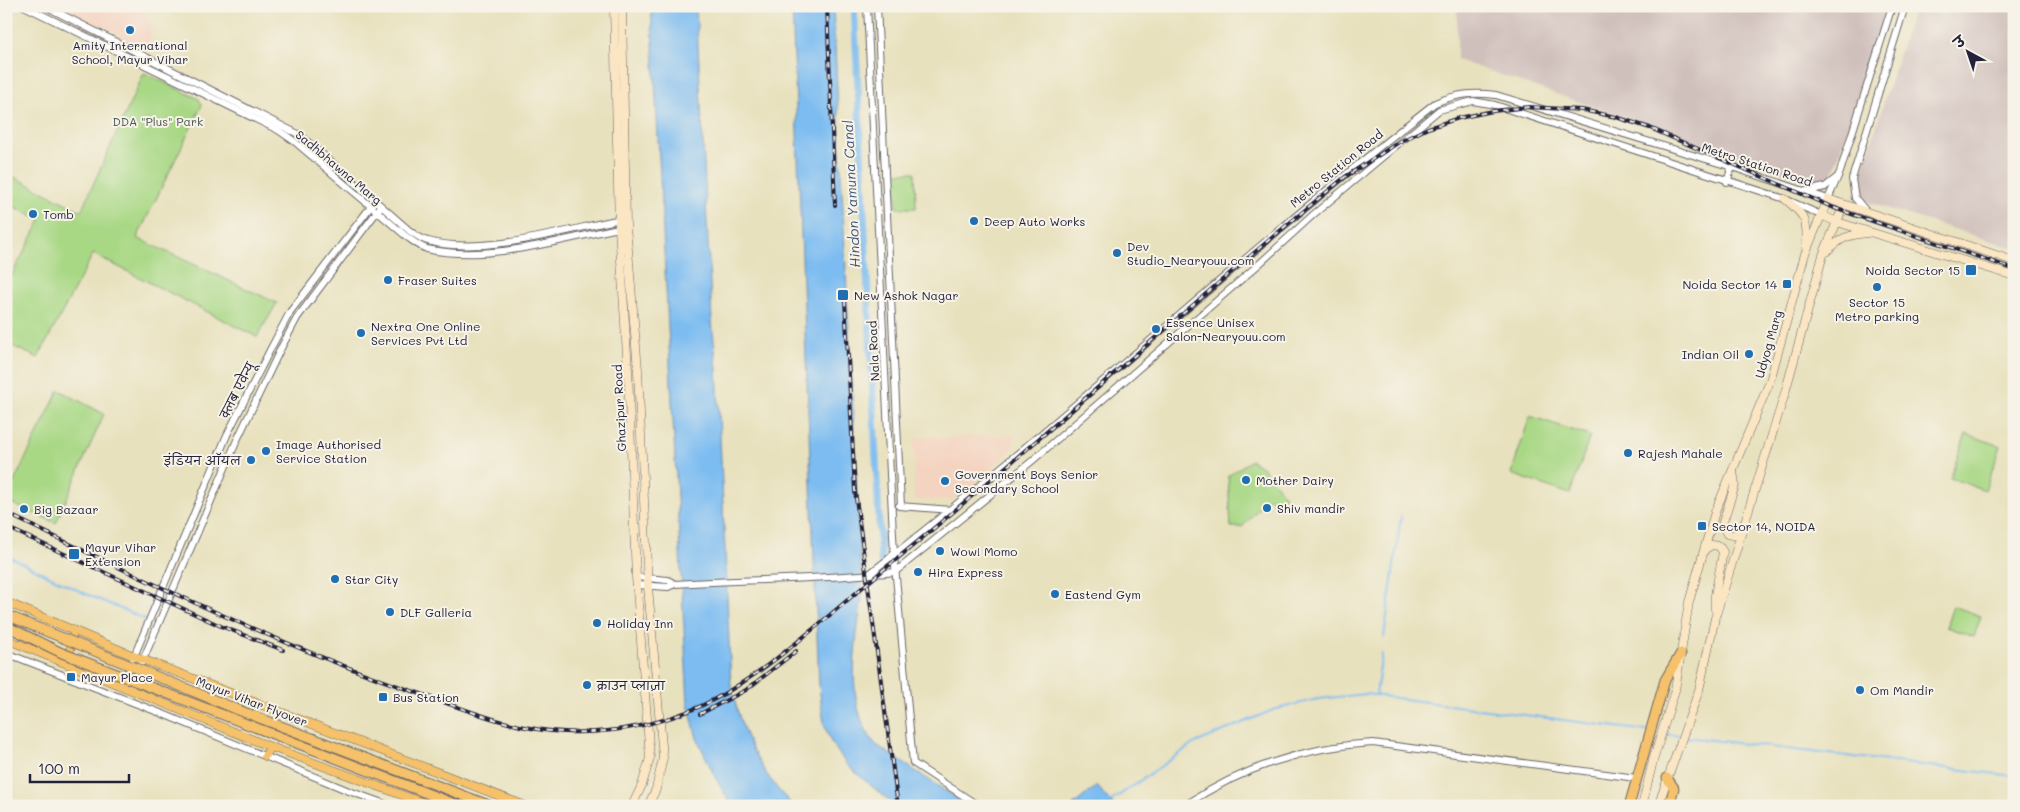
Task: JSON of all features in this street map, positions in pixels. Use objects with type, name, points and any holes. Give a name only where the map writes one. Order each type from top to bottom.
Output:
[{"type":"highway","name":"Mayur Vihar Flyover","points":[[6,614],[241,711],[491,806]]},
{"type":"highway","name":"Mayur Vihar Flyover","points":[[6,626],[62,653],[460,806]]},
{"type":"highway","points":[[1629,806],[1639,764],[1662,688],[1669,671],[1681,653]]},
{"type":"highway","points":[[1667,778],[1674,788],[1669,806]]},
{"type":"main road","name":"Ghazipur Road","points":[[614,6],[637,581],[650,758],[642,785],[632,806]]},
{"type":"main road","name":"Ghazipur Road","points":[[622,6],[623,223],[638,370],[663,758],[656,789],[648,806]]},
{"type":"main road","points":[[1785,199],[1801,212],[1805,220],[1805,254]]},
{"type":"main road","points":[[1828,199],[2014,261]]},
{"type":"main road","name":"Udyog Marg","points":[[1642,806],[1675,690],[1689,602],[1715,512],[1770,380],[1805,254],[1828,199]]},
{"type":"main road","points":[[1658,806],[1699,690],[1715,618],[1785,393],[1823,255],[1844,204]]},
{"type":"main road","points":[[1822,215],[1837,222],[2014,276]]},
{"type":"main road","points":[[1823,255],[1840,238],[1850,235],[1875,233]]},
{"type":"main road","points":[[1732,470],[1735,485],[1722,525],[1727,534],[1733,535],[1743,530]]},
{"type":"main road","points":[[1704,549],[1712,544],[1719,546],[1723,552],[1715,596],[1715,618]]},
{"type":"main road","points":[[6,602],[134,656],[526,806]]},
{"type":"main road","points":[[53,660],[66,654],[72,646],[72,636],[65,627]]},
{"type":"main road","points":[[6,639],[53,660],[122,684],[271,747],[432,806]]},
{"type":"main road","points":[[265,756],[271,747]]},
{"type":"street","points":[[6,10],[8,6]]},
{"type":"street","name":"Sadhbhawna Marg","points":[[24,6],[278,130],[294,141],[376,213],[407,237],[425,248],[450,252],[504,252],[623,223]]},
{"type":"street","name":"Sadhbhawna Marg","points":[[45,6],[284,126],[300,136],[411,232],[427,241],[459,245],[503,244],[623,223]]},
{"type":"street","name":"Nala Road","points":[[867,6],[895,572],[913,763],[979,806]]},
{"type":"street","name":"Nala Road","points":[[877,6],[901,506]]},
{"type":"street","name":"Udyog Marg","points":[[1828,199],[1840,172],[1892,6]]},
{"type":"street","points":[[1869,213],[1861,207],[1855,198],[1852,178],[1905,6]]},
{"type":"street","points":[[870,76],[880,74]]},
{"type":"street","name":"Metro Station Road","points":[[865,575],[952,510],[1316,199],[1435,103],[1446,98],[1472,92],[1496,95],[1732,167],[1828,199]]},
{"type":"street","name":"Metro Station Road","points":[[895,572],[1039,455],[1314,214],[1446,107],[1473,101],[1495,105],[1727,182],[1785,199],[1822,215]]},
{"type":"street","points":[[873,129],[882,128]]},
{"type":"street","points":[[1727,182],[1732,167]]},
{"type":"street","points":[[1803,191],[1816,191],[1825,187],[1840,172]]},
{"type":"street","name":"क्लब एवेन्यू","points":[[122,684],[227,435],[290,312],[374,201]]},
{"type":"street","name":"क्लब एवेन्यू","points":[[131,688],[237,440],[293,326],[381,206]]},
{"type":"street","points":[[883,334],[893,334]]},
{"type":"street","points":[[893,506],[952,510]]},
{"type":"street","points":[[940,519],[949,529]]},
{"type":"street","points":[[637,581],[651,584],[668,580],[675,584],[895,572]]},
{"type":"street","points":[[6,653],[349,791],[391,806]]},
{"type":"street","points":[[1184,806],[1212,787],[1264,765],[1340,744],[1373,743],[1636,778]]},
{"type":"shaded area","name":"Amity International School, Mayur Vihar","points":[[45,6],[111,6],[111,12],[144,9],[153,32],[143,49],[105,27]]},
{"type":"shaded area","points":[[1457,6],[1888,6],[1855,111],[1827,187],[1457,60]]},
{"type":"shaded area","points":[[1914,6],[2014,6],[2014,248],[1854,198]]},
{"type":"shaded area","name":"Government Boys Senior Secondary School","points":[[1015,435],[1010,452],[955,499],[914,500],[914,438]]},
{"type":"green space","name":"DDA \"Plus\" Park","points":[[144,73],[199,99],[202,105],[137,238],[277,303],[257,337],[93,254],[38,358],[6,343],[6,286],[41,220],[6,203],[6,173],[81,211]]},
{"type":"green space","points":[[915,172],[916,208],[897,208],[895,173]]},
{"type":"green space","points":[[59,390],[104,414],[56,523],[6,501],[6,498]]},
{"type":"green space","points":[[1530,416],[1590,436],[1570,494],[1511,474]]},
{"type":"green space","points":[[1966,434],[2001,446],[1985,490],[1950,478]]},
{"type":"green space","points":[[1251,460],[1263,468],[1285,496],[1276,505],[1269,497],[1242,527],[1231,527],[1228,476]]},
{"type":"green space","points":[[1953,606],[1981,616],[1974,637],[1946,627]]},
{"type":"water","points":[[651,6],[696,6],[712,321],[717,369],[731,686],[740,720],[753,751],[771,780],[794,806],[732,806],[714,775],[697,738],[688,704]]},
{"type":"water","points":[[792,6],[833,6],[862,596],[855,653],[855,692],[865,728],[875,744],[968,806],[896,806],[847,765],[831,742],[824,724],[819,686]]},
{"type":"water","points":[[1097,786],[1114,806],[1072,806]]},
{"type":"waterway","name":"Hindon Yamuna Canal","points":[[854,6],[881,561]]},
{"type":"waterway","points":[[1384,637],[1401,516]]},
{"type":"waterway","points":[[6,555],[86,594],[147,620]]},
{"type":"waterway","points":[[1376,694],[1382,654]]},
{"type":"waterway","points":[[1104,806],[1193,744],[1273,710],[1318,699],[1366,694],[1647,731]]},
{"type":"waterway","points":[[1664,734],[1681,736]]},
{"type":"waterway","points":[[1686,737],[2014,776]]},
{"type":"railway","points":[[827,6],[835,205]]},
{"type":"railway","points":[[6,513],[156,585],[308,652],[450,704],[506,723],[545,730],[565,732],[619,730],[670,718],[703,705],[727,692],[777,658],[1007,467],[1231,272],[1345,177],[1399,142],[1428,128],[1459,118],[1493,111],[1529,107],[1582,110],[1616,117],[1650,128],[1834,208],[2014,269]]},
{"type":"railway","points":[[845,300],[855,491],[898,806]]},
{"type":"railway","points":[[6,527],[223,627],[283,650]]},
{"type":"railway","points":[[700,714],[746,690],[796,651]]},
{"type":"place","name":"Amity International School, Mayur Vihar","points":[[130,30]]},
{"type":"place","name":"Tomb","points":[[33,214]]},
{"type":"place","name":"Deep Auto Works","points":[[974,221]]},
{"type":"place","name":"Dev Studio_Nearyouu.com","points":[[1117,253]]},
{"type":"place","name":"Noida Sector 15","points":[[1971,270]]},
{"type":"place","name":"Fraser Suites","points":[[388,280]]},
{"type":"place","name":"Noida Sector 14","points":[[1787,284]]},
{"type":"place","name":"Sector 15 Metro parking","points":[[1877,287]]},
{"type":"place","name":"New Ashok Nagar","points":[[843,295]]},
{"type":"place","name":"Essence Unisex Salon-Nearyouu.com","points":[[1156,329]]},
{"type":"place","name":"Nextra One Online Services Pvt Ltd","points":[[361,333]]},
{"type":"place","name":"Indian Oil","points":[[1749,354]]},
{"type":"place","name":"Image Authorised Service Station","points":[[266,451]]},
{"type":"place","name":"Rajesh Mahale","points":[[1628,453]]},
{"type":"place","name":"इंडियन ऑयल","points":[[251,460]]},
{"type":"place","name":"Mother Dairy","points":[[1246,480]]},
{"type":"place","name":"Government Boys Senior Secondary School","points":[[945,481]]},
{"type":"place","name":"Shiv mandir","points":[[1267,508]]},
{"type":"place","name":"Big Bazaar","points":[[24,509]]},
{"type":"place","name":"Sector 14, NOIDA","points":[[1702,526]]},
{"type":"place","name":"Wow! Momo","points":[[940,551]]},
{"type":"place","name":"Mayur Vihar Extension","points":[[74,554]]},
{"type":"place","name":"Hira Express","points":[[918,572]]},
{"type":"place","name":"Star City","points":[[335,579]]},
{"type":"place","name":"Eastend Gym","points":[[1055,594]]},
{"type":"place","name":"DLF Galleria","points":[[390,612]]},
{"type":"place","name":"Holiday Inn","points":[[597,623]]},
{"type":"place","name":"Mayur Place","points":[[71,677]]},
{"type":"place","name":"क्राउन प्लाज़ा","points":[[587,685]]},
{"type":"place","name":"Om Mandir","points":[[1860,690]]},
{"type":"place","name":"Bus Station","points":[[383,697]]}]
